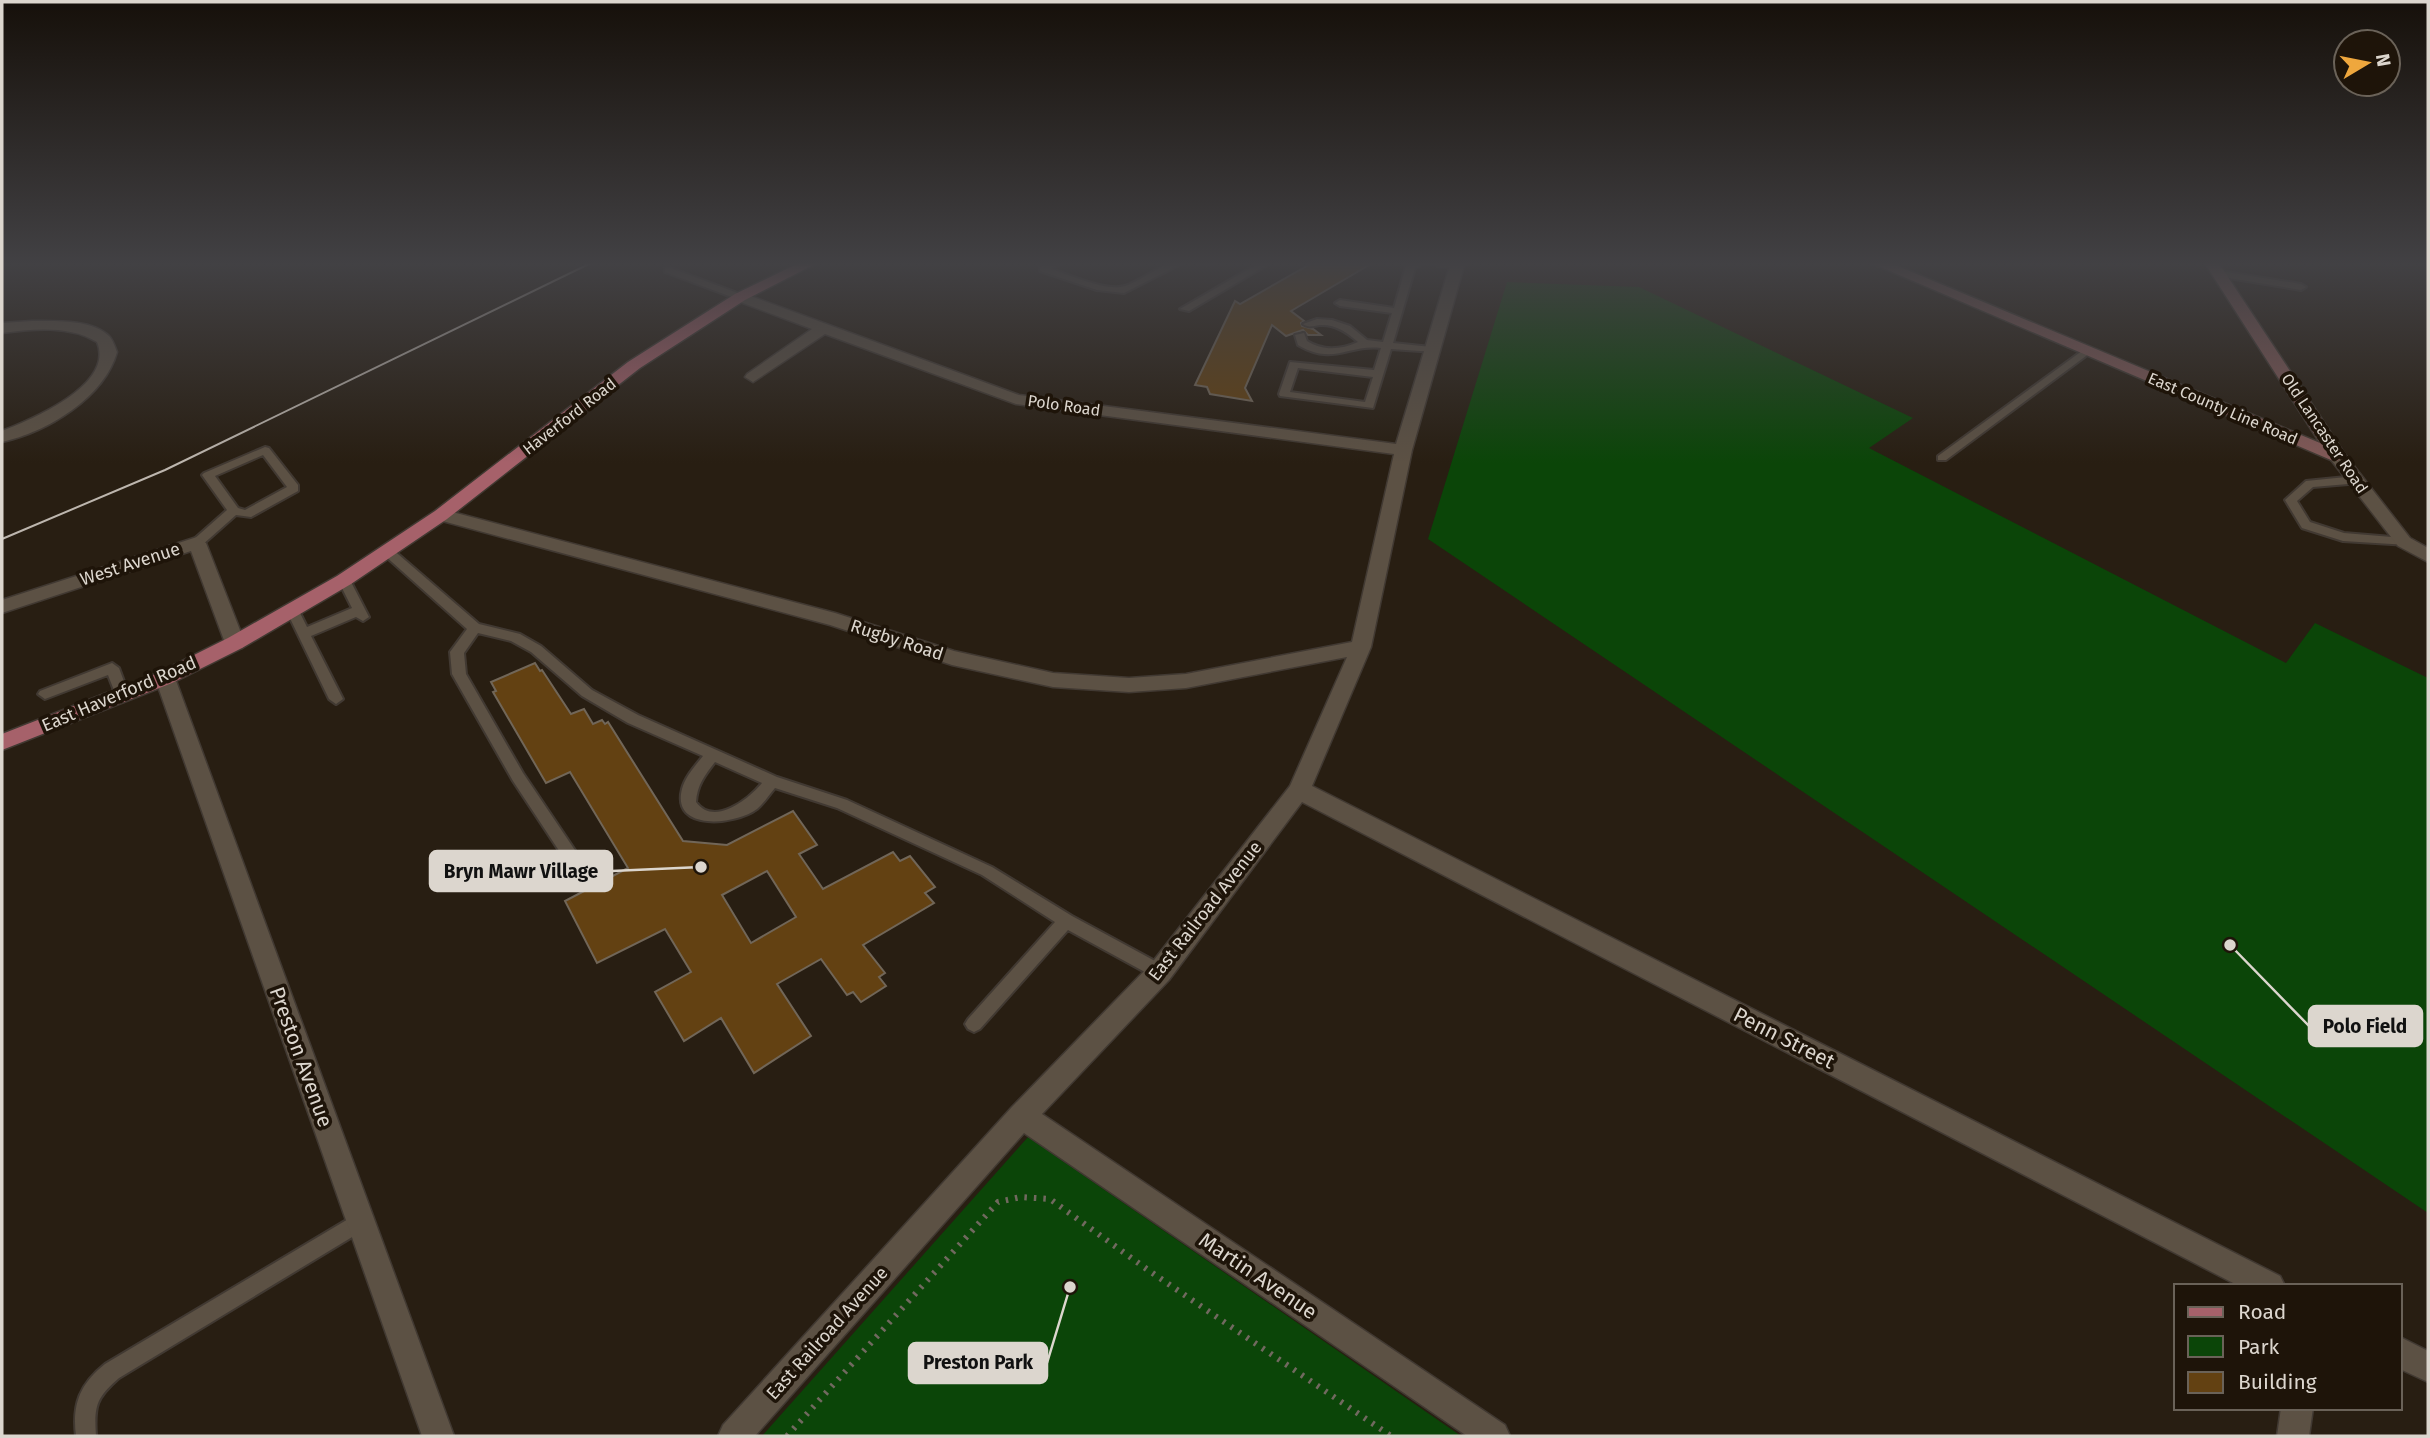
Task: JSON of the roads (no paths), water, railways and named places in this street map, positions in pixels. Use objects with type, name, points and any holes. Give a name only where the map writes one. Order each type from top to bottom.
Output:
[{"type":"main road","name":"Haverford Road","points":[[344,580],[441,516],[634,365],[690,329]]},
{"type":"main road","name":"East Haverford Road","points":[[2,742],[165,678],[235,643],[344,580]]},
{"type":"street","points":[[2,437],[60,409],[87,389],[104,370],[109,357],[106,344],[94,332],[82,329]]},
{"type":"street","points":[[753,377],[821,329]]},
{"type":"street","name":"Polo Road","points":[[826,329],[1016,399],[1404,450]]},
{"type":"street","name":"East Railroad Avenue","points":[[734,1436],[1022,1116],[1160,972],[1299,790],[1361,647],[1404,450],[1437,329]]},
{"type":"street","name":"East County Line Road","points":[[2034,329],[2337,456]]},
{"type":"street","name":"Old Lancaster Road","points":[[2255,329],[2337,456],[2404,542],[2428,556]]},
{"type":"street","name":"Rugby Road","points":[[441,516],[835,620],[952,658],[1053,680],[1129,685],[1186,681],[1255,670],[1361,647]]},
{"type":"street","name":"West Avenue","points":[[2,607],[197,543],[235,643]]},
{"type":"street","name":"Preston Avenue","points":[[165,678],[438,1436]]},
{"type":"street","name":"Penn Street","points":[[1299,790],[2266,1284]]},
{"type":"street","name":"Martin Avenue","points":[[1022,1116],[1494,1436]]},
{"type":"street","points":[[2402,1353],[2428,1367]]},
{"type":"street","points":[[2293,1436],[2297,1410]]},
{"type":"lane","points":[[1346,329],[1364,343],[1388,348],[1406,356],[1429,354]]},
{"type":"lane","points":[[1378,374],[1294,364],[1284,394],[1369,406],[1393,329]]},
{"type":"lane","points":[[1300,335],[1302,342],[1311,348],[1322,350],[1350,352],[1364,343]]},
{"type":"lane","points":[[1942,458],[2086,351]]},
{"type":"lane","points":[[265,450],[295,488],[247,514],[234,511],[208,475],[265,450]]},
{"type":"lane","points":[[2356,480],[2310,484],[2291,500],[2305,525],[2343,537],[2404,542]]},
{"type":"lane","points":[[197,543],[234,511]]},
{"type":"lane","points":[[387,551],[475,628],[515,637],[537,649],[587,693],[633,719],[772,781],[842,804],[987,871],[1066,921],[1160,972]]},
{"type":"lane","points":[[303,634],[362,614],[344,580]]},
{"type":"lane","points":[[292,610],[336,699]]},
{"type":"lane","points":[[475,628],[457,652],[459,674],[518,777],[587,880]]},
{"type":"lane","points":[[45,694],[112,668],[122,695]]},
{"type":"lane","points":[[712,755],[688,793],[690,804],[696,812],[708,817],[737,814],[750,806],[772,781]]},
{"type":"lane","points":[[974,1024],[1066,921]]},
{"type":"lane","points":[[86,1436],[83,1408],[93,1386],[111,1371],[360,1221]]},
{"type":"tram line","points":[[2,539],[165,470],[455,329]]},
{"type":"place","name":"Bryn Mawr Village","points":[[701,867]]},
{"type":"place","name":"Polo Field","points":[[2230,945]]},
{"type":"place","name":"Preston Park","points":[[1070,1287]]}]
